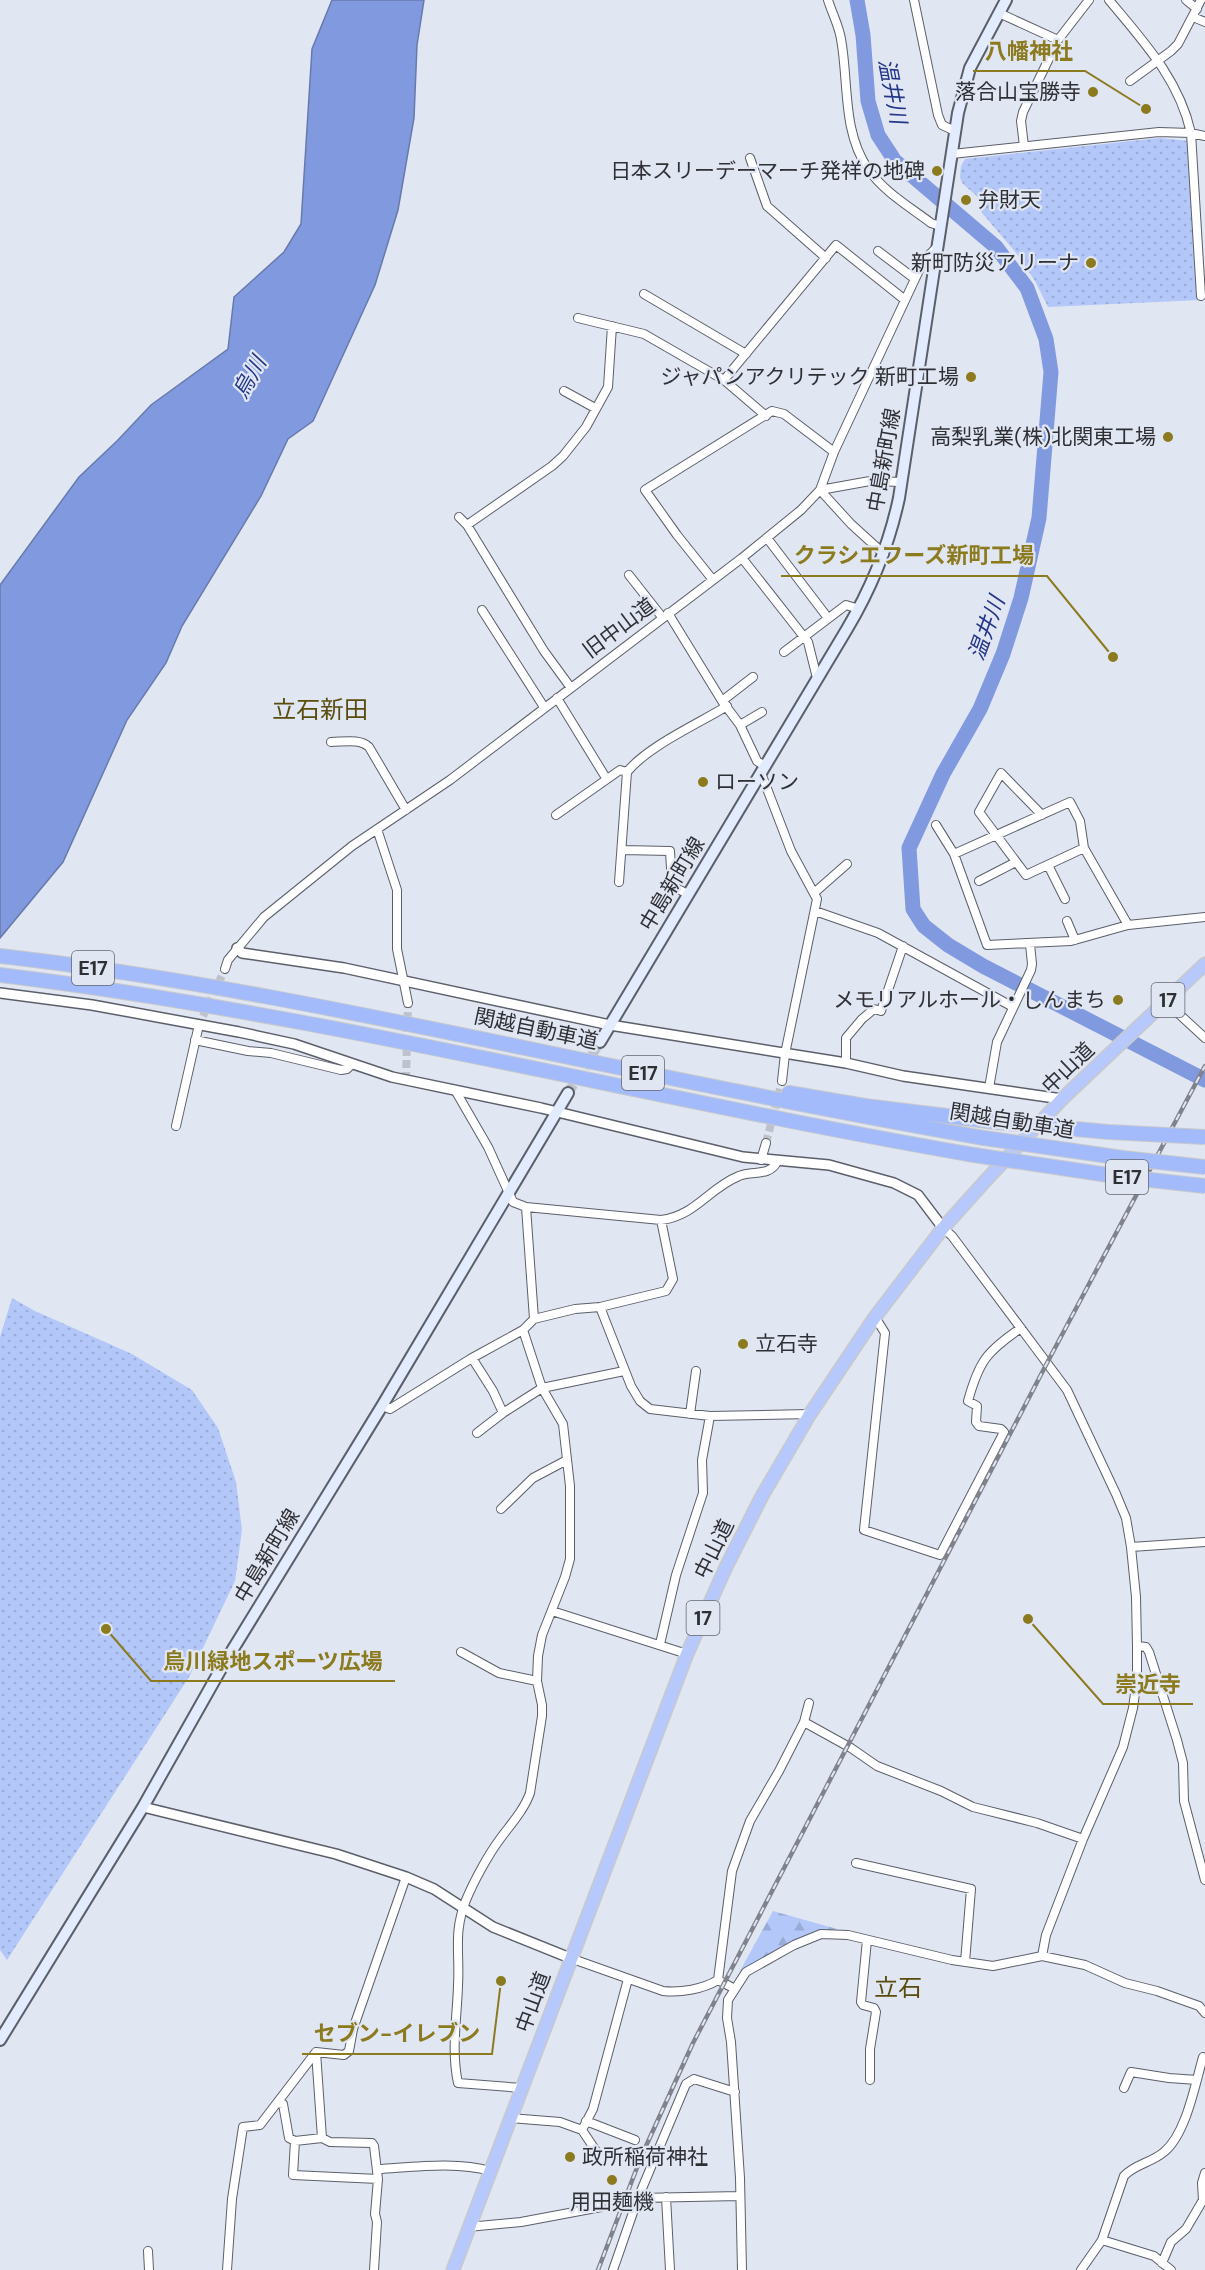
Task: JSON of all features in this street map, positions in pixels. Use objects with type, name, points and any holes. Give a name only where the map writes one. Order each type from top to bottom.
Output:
[{"type":"highway","name":"関越自動車道","points":[[0,956],[186,982],[303,1003],[839,1113],[1088,1154],[1205,1167]]},
{"type":"highway","name":"中山道","points":[[453,2270],[687,1654],[743,1532],[810,1414],[875,1317],[943,1228],[1062,1100],[1205,964]]},
{"type":"highway","name":"関越自動車道","points":[[0,975],[182,1000],[435,1048],[789,1121],[975,1155],[1050,1167],[1205,1186]]},
{"type":"highway","points":[[303,1003],[449,1026],[813,1098],[865,1106],[996,1122],[1109,1132],[1205,1137]]},
{"type":"highway","points":[[1050,1167],[1205,1191]]},
{"type":"main road","name":"中島新町線","points":[[600,1042],[859,609],[884,554],[896,514],[902,482],[955,131],[970,68],[1006,0]]},
{"type":"main road","name":"中島新町線","points":[[0,2040],[143,1807],[222,1667],[382,1406],[568,1094]]},
{"type":"street","points":[[828,0],[841,37],[849,118],[855,144],[869,169],[887,190],[931,223],[941,223]]},
{"type":"street","points":[[914,0],[938,115],[942,125],[955,131]]},
{"type":"street","points":[[1023,146],[1023,112],[1058,40],[1089,0]]},
{"type":"street","points":[[1109,0],[1158,61],[1179,93],[1186,111],[1191,133],[1202,276],[1200,296]]},
{"type":"street","points":[[1186,0],[1205,22]]},
{"type":"street","points":[[1130,81],[1178,44],[1201,0]]},
{"type":"street","points":[[999,13],[1058,40]]},
{"type":"street","points":[[952,154],[1159,132],[1205,136]]},
{"type":"street","points":[[750,158],[767,206],[826,258]]},
{"type":"street","points":[[724,380],[836,245],[905,300]]},
{"type":"street","name":"旧中山道","points":[[225,969],[228,960],[237,948],[264,917],[352,846],[450,780],[742,558],[801,510],[820,490],[834,452],[924,260],[936,248]]},
{"type":"street","points":[[878,251],[915,279]]},
{"type":"street","points":[[644,294],[746,354]]},
{"type":"street","points":[[578,318],[644,334],[724,380],[766,416]]},
{"type":"street","points":[[467,525],[563,456],[586,427],[609,387],[612,326]]},
{"type":"street","points":[[564,391],[595,408]]},
{"type":"street","points":[[713,580],[645,490],[772,411],[784,414],[834,452]]},
{"type":"street","points":[[820,490],[870,481],[902,482]]},
{"type":"street","points":[[820,490],[851,524],[884,554]]},
{"type":"street","points":[[459,517],[467,525],[544,651],[571,688]]},
{"type":"street","points":[[767,538],[828,618]]},
{"type":"street","points":[[742,558],[808,642],[817,678]]},
{"type":"street","points":[[629,575],[665,615],[740,724],[763,770],[791,851],[817,899],[785,1054],[782,1081]]},
{"type":"street","points":[[784,652],[846,605],[859,609]]},
{"type":"street","points":[[482,610],[544,708]]},
{"type":"street","points":[[619,882],[627,772],[634,763],[725,704],[753,677]]},
{"type":"street","points":[[557,698],[606,778]]},
{"type":"street","points":[[740,724],[762,712]]},
{"type":"street","points":[[331,742],[365,742],[406,810]]},
{"type":"street","points":[[556,815],[606,778],[620,770],[627,772]]},
{"type":"street","points":[[1042,814],[1001,773],[979,812],[1026,875],[1084,848]]},
{"type":"street","points":[[954,854],[1070,802],[1080,821],[1084,848],[1128,925]]},
{"type":"street","points":[[936,825],[954,854],[987,945],[1076,940],[1128,925],[1205,917]]},
{"type":"street","points":[[377,830],[398,890],[397,950],[408,1004]]},
{"type":"street","points":[[622,850],[670,851],[672,886],[688,894]]},
{"type":"street","points":[[979,881],[1016,862]]},
{"type":"street","points":[[814,893],[847,864]]},
{"type":"street","points":[[1048,865],[1065,899]]},
{"type":"street","points":[[815,911],[878,933],[1013,1006]]},
{"type":"street","points":[[1067,921],[1076,940]]},
{"type":"street","points":[[989,1088],[997,1042],[1028,978],[1032,964],[1030,944]]},
{"type":"street","points":[[846,1064],[846,1038],[861,1019],[874,1009],[881,1011],[903,946]]},
{"type":"street","points":[[237,948],[242,953],[344,969],[610,1025],[846,1064],[903,1076],[1062,1100]]},
{"type":"street","points":[[0,993],[176,1019],[294,1044],[392,1077],[557,1112],[761,1160],[823,1164],[894,1183],[918,1195],[943,1228],[952,1236],[1067,1390],[1126,1518],[1131,1547],[1136,1597],[1137,1646],[1137,1679],[1133,1708],[1123,1747],[1083,1839],[1046,1935],[1042,1956]]},
{"type":"street","points":[[1166,1002],[1205,1038]]},
{"type":"street","points":[[176,1126],[198,1029]]},
{"type":"street","points":[[195,1040],[248,1051],[271,1053],[341,1070],[352,1065]]},
{"type":"street","points":[[455,1090],[488,1147],[513,1202],[526,1207],[661,1220],[674,1219],[686,1214],[722,1185],[739,1176],[768,1171],[777,1162]]},
{"type":"street","points":[[761,1160],[766,1143]]},
{"type":"street","points":[[526,1207],[534,1319]]},
{"type":"street","points":[[382,1406],[390,1409],[472,1358],[524,1330],[534,1319],[575,1309],[600,1307],[666,1291],[673,1279],[661,1220]]},
{"type":"street","points":[[600,1307],[624,1371],[640,1401],[650,1408],[710,1416],[810,1414]]},
{"type":"street","points":[[875,1317],[885,1333],[864,1530],[940,1555],[1004,1432],[1001,1429],[979,1426],[976,1422],[976,1406],[968,1401],[975,1376],[992,1349],[1021,1328]]},
{"type":"street","points":[[522,2088],[458,2083],[455,2068],[455,2039],[458,1987],[457,1927],[466,1899],[498,1842],[526,1803],[530,1793],[542,1716],[537,1681],[539,1646],[565,1577],[571,1550],[563,1424],[542,1388],[524,1330]]},
{"type":"street","points":[[472,1358],[493,1391],[503,1413]]},
{"type":"street","points":[[477,1433],[542,1388],[624,1371]]},
{"type":"street","points":[[690,1414],[696,1371]]},
{"type":"street","points":[[660,1644],[676,1575],[703,1493],[702,1460],[710,1416]]},
{"type":"street","points":[[501,1509],[533,1478],[567,1460]]},
{"type":"street","points":[[1131,1547],[1205,1542]]},
{"type":"street","points":[[552,1611],[687,1654]]},
{"type":"street","points":[[1137,1646],[1146,1647],[1149,1652],[1177,1740],[1183,1763],[1184,1801],[1205,1880]]},
{"type":"street","points":[[461,1652],[499,1673],[537,1681]]},
{"type":"street","points":[[718,1980],[732,1871],[750,1821],[804,1722],[809,1703]]},
{"type":"street","points":[[804,1722],[851,1748],[877,1766],[931,1787],[973,1807],[1037,1823],[1083,1839]]},
{"type":"street","points":[[143,1807],[336,1854],[406,1877],[434,1889],[493,1927],[570,1959],[663,1991],[674,1992],[710,1985],[718,1980]]},
{"type":"street","points":[[856,1863],[971,1889],[965,1962]]},
{"type":"street","points":[[316,2052],[344,2055],[349,2051],[353,2030],[406,1877]]},
{"type":"street","points":[[742,2270],[735,2092],[727,2018],[728,2000],[746,1972],[794,1945],[821,1934],[848,1935],[965,1962],[993,1966],[1042,1956],[1085,1965],[1125,1983],[1199,2006],[1205,2013]]},
{"type":"street","points":[[867,1940],[861,2001],[864,2005],[874,2008],[876,2012],[870,2049],[870,2080]]},
{"type":"street","points":[[582,2130],[593,2109],[628,1979]]},
{"type":"street","points":[[718,1980],[735,1989]]},
{"type":"street","points":[[1081,2270],[1102,2240],[1124,2176],[1130,2169],[1155,2159],[1177,2138],[1204,2058],[1205,2046]]},
{"type":"street","points":[[227,2270],[232,2199],[243,2127],[260,2125],[316,2052]]},
{"type":"street","points":[[316,2052],[322,2138]]},
{"type":"street","points":[[1124,2088],[1131,2072],[1197,2080]]},
{"type":"street","points":[[613,2270],[638,2198],[686,2084],[694,2079],[735,2092]]},
{"type":"street","points":[[277,2103],[283,2104],[290,2138],[295,2141],[322,2138],[330,2142],[372,2143],[378,2169],[374,2270]]},
{"type":"street","points":[[510,2118],[560,2122],[582,2130],[596,2151]]},
{"type":"street","points":[[586,2121],[635,2140]]},
{"type":"street","points":[[295,2141],[293,2175],[378,2179]]},
{"type":"street","points":[[378,2169],[426,2166],[490,2170]]},
{"type":"street","points":[[1162,2263],[1171,2242],[1186,2229],[1203,2200],[1202,2183],[1205,2173]]},
{"type":"street","points":[[638,2198],[740,2196]]},
{"type":"street","points":[[666,2197],[670,2270]]},
{"type":"street","points":[[468,2227],[521,2222],[601,2207]]},
{"type":"street","points":[[1102,2240],[1154,2256],[1171,2270]]},
{"type":"street","points":[[148,2251],[149,2270]]},
{"type":"green space","points":[[1160,138],[1189,141],[1200,300],[1048,307],[1035,281],[1017,254],[982,213],[979,198],[963,184],[960,178],[961,166],[965,159]]},
{"type":"green space","points":[[12,1298],[35,1311],[132,1354],[192,1390],[218,1428],[236,1482],[242,1530],[235,1581],[189,1677],[7,1960],[0,1950],[0,1337]]},
{"type":"green space","points":[[773,1911],[837,1929],[800,1940],[776,1951],[743,1972],[740,1971]]},
{"type":"water","name":"烏川","points":[[332,0],[424,0],[417,45],[414,118],[398,210],[375,285],[313,421],[288,439],[261,496],[182,626],[166,663],[127,720],[63,862],[0,938],[0,585],[79,477],[151,405],[228,349],[234,297],[284,252],[301,224],[312,49]]},
{"type":"waterway","name":"温井川","points":[[857,0],[863,35],[868,101],[878,135],[895,161],[996,247],[1027,288],[1046,339],[1051,372],[1039,518],[1021,598],[1003,654],[980,709],[943,774],[909,848],[913,909],[924,926],[948,945],[983,966],[1205,1080]]},
{"type":"tunnel","points":[[198,1027],[225,969]]},
{"type":"tunnel","points":[[406,1080],[408,1003]]},
{"type":"tunnel","points":[[568,1093],[600,1042]]},
{"type":"tunnel","points":[[766,1143],[782,1081]]},
{"type":"railway","points":[[598,2270],[641,2157],[693,2043],[1047,1363],[1205,1066]]},
{"type":"place","name":"落合山宝勝寺","points":[[1093,92]]},
{"type":"place","name":"八幡神社","points":[[1146,109]]},
{"type":"place","name":"日本スリーデーマーチ発祥の地碑","points":[[937,171]]},
{"type":"place","name":"弁財天","points":[[966,200]]},
{"type":"place","name":"新町防災アリーナ","points":[[1091,263]]},
{"type":"place","name":"ジャパンアクリテック 新町工場","points":[[971,377]]},
{"type":"place","name":"高梨乳業(株)北関東工場","points":[[1168,437]]},
{"type":"place","name":"クラシエフーズ新町工場","points":[[1113,657]]},
{"type":"place","name":"ローソン","points":[[703,782]]},
{"type":"place","name":"メモリアルホール・しんまち","points":[[1118,1000]]},
{"type":"place","name":"立石寺","points":[[743,1344]]},
{"type":"place","name":"崇近寺","points":[[1028,1619]]},
{"type":"place","name":"烏川緑地スポーツ広場","points":[[106,1629]]},
{"type":"place","name":"セブン-イレブン","points":[[501,1981]]},
{"type":"place","name":"政所稲荷神社","points":[[570,2157]]},
{"type":"place","name":"用田麺機","points":[[612,2180]]},
{"type":"district","name":"立石新田","points":[[320,710]]},
{"type":"district","name":"立石","points":[[898,1988]]}]
